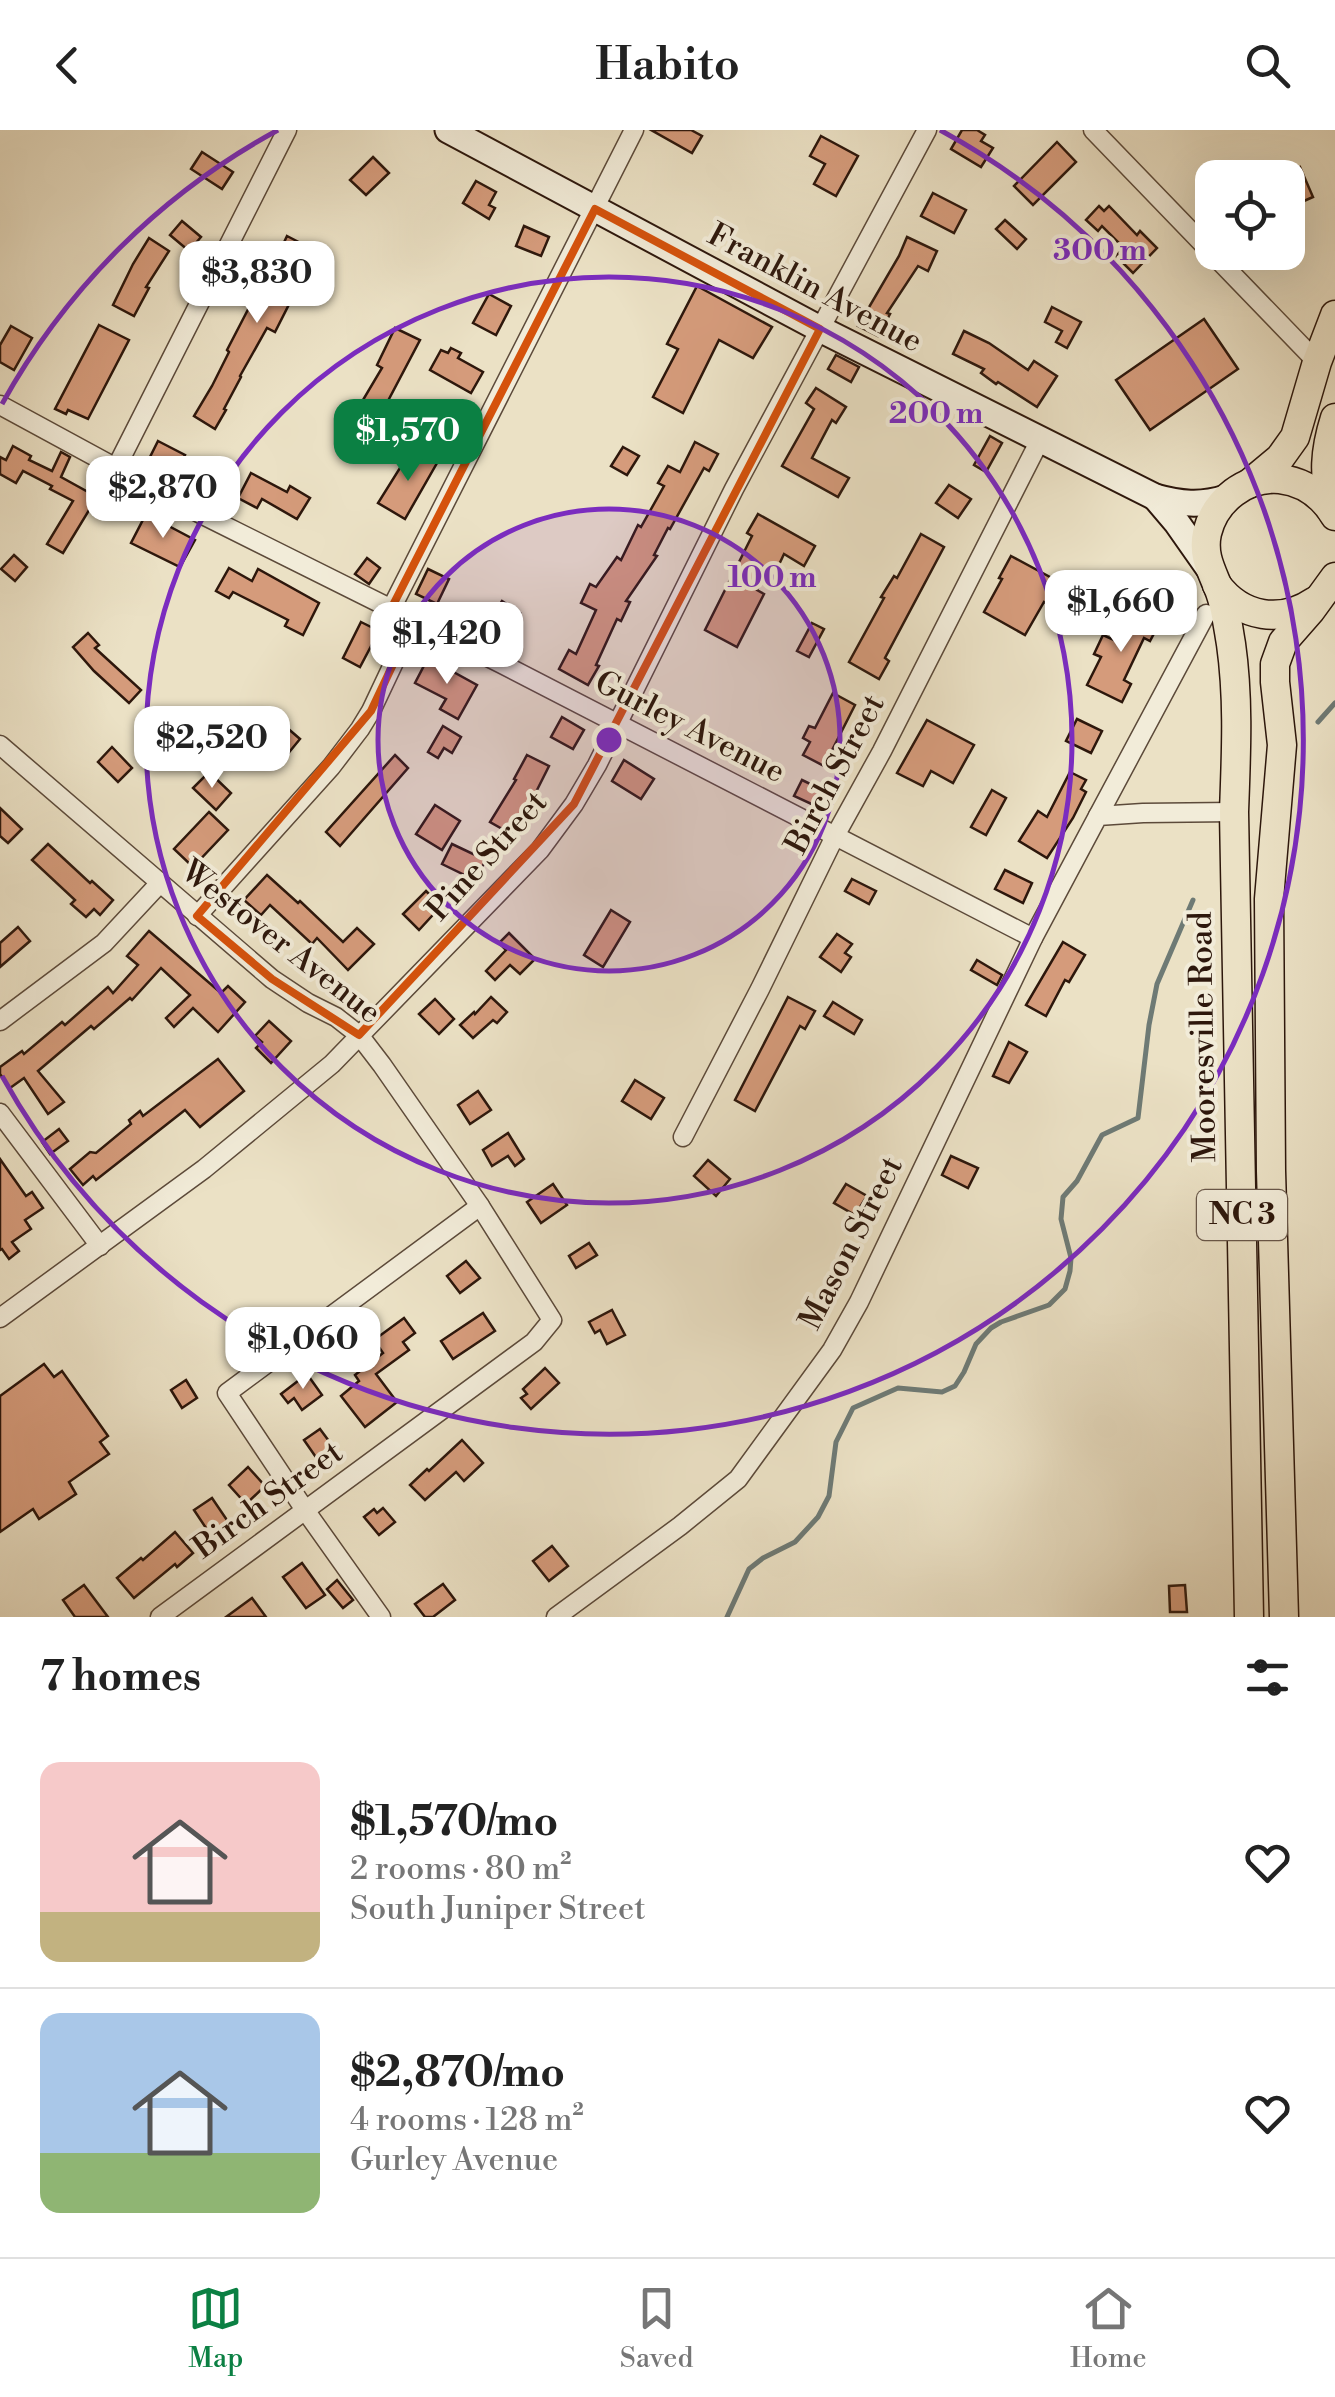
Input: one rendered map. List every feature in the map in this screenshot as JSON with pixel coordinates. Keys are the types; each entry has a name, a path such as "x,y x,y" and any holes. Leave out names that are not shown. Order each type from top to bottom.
{"main road":[{"path":"1226,498 1280,458 1295,437 1335,315"},
{"path":"1333,513 1325,467 1335,418"},
{"path":"1250,483 1290,481 1309,488 1333,513"},
{"name":"Mooresville Road","path":"1226,498 1208,532 1206,551 1224,608 1237,716 1234,812 1249,1617"},
{"name":"Mooresville Road","path":"1212,575 1234,603 1264,615 1296,612 1331,585"},
{"name":"Mooresville Road","path":"1284,1617 1271,1171 1269,900 1282,744 1275,664 1283,642 1331,585"}],"street":[{"path":"116,468 287,130"},
{"name":"Franklin Avenue","path":"448,130 820,329 1155,497 1184,504 1207,504 1226,498"},
{"path":"391,608 634,130"},
{"name":"Pine Street","path":"0,1318 204,1169 332,1064 540,850 574,804 618,724 734,488 927,130"},
{"path":"1093,130 1317,362"},
{"name":"Gurley Avenue","path":"0,405 198,512 1032,938"},
{"name":"Birch Street","path":"682,1137 1040,440"},
{"name":"Franklin Avenue","path":"1155,497 1212,575"},
{"name":"Mason Street","path":"556,1617 738,1478 832,1350 859,1302 1032,938 1206,614"},
{"path":"196,916 331,767 360,729 414,620"},
{"name":"Westover Avenue","path":"0,745 272,979 336,1017 358,1035 480,1206 552,1320"},
{"path":"1098,816 1234,812"},
{"path":"0,1021 104,943 159,884"},
{"path":"0,1112 100,1246"},
{"path":"381,1617 227,1393 480,1206"},
{"name":"Birch Street","path":"160,1617 534,1342 552,1320"}],"highlighted area":[{"path":"595,209 820,329 574,804 359,1035 272,979 197,916 371,711 414,620 391,609"}],"building":[{"path":"651,130 691,130 702,136 692,153"},
{"path":"962,130 977,130 985,135 981,141 993,148 981,167 951,149"},
{"path":"821,136 858,156 836,196 814,184 825,164 810,156"},
{"path":"1057,142 1076,162 1033,205 1014,186"},
{"path":"202,152 233,172 222,189 191,169"},
{"path":"373,157 389,173 366,195 350,180"},
{"path":"1305,179 1313,197 1305,201"},
{"path":"476,181 496,192 489,205 495,208 489,219 463,203"},
{"path":"933,193 966,210 954,233 921,216"},
{"path":"1099,206 1104,211 1109,206 1137,235 1140,231 1157,248 1133,273 1116,256 1124,248 1102,226 1098,231 1086,220"},
{"path":"1005,220 1026,239 1017,249 996,229"},
{"path":"182,221 201,237 189,251 170,235"},
{"path":"524,226 549,237 541,256 516,246"},
{"path":"287,236 316,251 275,332 267,328 215,429 194,416"},
{"path":"907,237 937,251 928,271 918,266 887,313 890,314 878,336 858,326"},
{"path":"149,238 169,251 146,287 149,288 134,316 113,305"},
{"path":"697,286 772,327 753,358 719,340 683,413 653,397 678,349 667,344"},
{"path":"489,294 511,306 496,335 473,323"},
{"path":"1052,307 1081,322 1067,348 1056,342 1062,331 1045,322"},
{"path":"1204,319 1238,369 1150,430 1116,380"},
{"path":"99,325 129,340 88,419 68,410 66,414 55,409"},
{"path":"11,326 32,338 14,370 0,362 0,345"},
{"path":"395,328 420,340 380,416 360,405 382,368 377,365"},
{"path":"964,331 1028,370 1034,361 1057,376 1037,407 996,384 981,373 984,369 953,354"},
{"path":"451,348 461,353 458,358 483,372 471,393 430,370 441,350 448,353"},
{"path":"836,355 859,367 851,382 828,369"},
{"path":"816,388 846,407 836,423 832,420 812,458 849,478 838,497 782,466 814,409 806,403"},
{"path":"432,405 455,417 446,435 423,423"},
{"path":"990,436 1002,443 986,472 974,465"},
{"path":"158,441 185,455 175,473 149,459"},
{"path":"695,442 718,454 709,471 704,468 668,528 654,555 657,556 626,601 630,602 621,621 617,619 588,685 559,669 569,650 576,654 596,610 581,603 590,584 596,587 617,557 621,560 664,486 658,483 668,466 680,472"},
{"path":"13,446 31,456 29,460 52,471 61,452 70,457 61,477 97,497 63,553 47,544 73,501 23,471 16,483 0,474 0,457 6,460"},
{"path":"623,447 639,456 627,475 611,466"},
{"path":"409,448 437,463 405,519 378,503"},
{"path":"251,473 287,492 290,486 310,498 297,519 262,499 257,508 238,498"},
{"path":"949,485 971,499 958,518 936,503"},
{"path":"146,514 195,540 180,567 131,543"},
{"path":"758,514 815,546 804,566 784,554 776,571 768,568 757,590 764,594 737,647 705,630 752,536 747,533"},
{"path":"921,534 944,547 885,658 889,661 879,679 849,662 884,598 881,597 894,576 897,578"},
{"path":"14,555 27,567 15,581 1,569"},
{"path":"1011,556 1061,583 1049,605 1044,602 1025,635 984,612"},
{"path":"367,558 380,568 369,584 355,574"},
{"path":"229,568 252,581 258,569 319,603 303,635 285,626 288,620 233,592 229,598 216,591"},
{"path":"428,569 449,579 437,604 416,594"},
{"path":"502,601 520,613 498,646 480,634"},
{"path":"1134,608 1160,622 1150,641 1144,638 1124,680 1131,684 1122,702 1087,685 1101,657 1094,654 1103,635 1116,641"},
{"path":"361,622 379,631 360,667 343,658"},
{"path":"812,623 824,629 809,657 797,651"},
{"path":"88,633 99,645 95,648 141,690 129,703 73,647"},
{"path":"428,658 477,685 458,719 440,709 446,699 415,683"},
{"path":"833,693 855,705 824,766 803,755 810,742 803,738 809,726 815,728"},
{"path":"562,717 584,730 573,749 551,737"},
{"path":"1077,719 1102,731 1091,753 1066,741"},
{"path":"278,720 300,739 286,756 264,737"},
{"path":"927,720 974,745 953,783 931,771 923,786 897,773"},
{"path":"443,726 461,737 452,753 444,748 438,758 428,752"},
{"path":"112,747 132,768 118,782 98,762"},
{"path":"395,755 408,768 340,846 326,832"},
{"path":"527,755 549,766 511,834 490,822"},
{"path":"624,760 654,779 641,799 612,781"},
{"path":"209,772 231,793 216,810 193,788"},
{"path":"1070,772 1086,780 1081,789 1086,792 1047,858 1019,841 1038,811 1047,817"},
{"path":"802,780 825,791 818,807 794,796"},
{"path":"992,790 1006,798 986,835 971,827"},
{"path":"435,805 460,821 442,850 416,834"},
{"path":"0,808 22,829 8,843 0,836"},
{"path":"209,812 228,830 193,867 174,849"},
{"path":"48,844 113,900 100,915 94,909 86,917 71,904 75,900 32,860"},
{"path":"452,844 488,856 475,880 442,864"},
{"path":"1005,870 1032,883 1023,903 995,889"},
{"path":"267,875 343,942 357,928 374,944 348,970 317,938 312,944 270,905 261,915 244,900"},
{"path":"852,879 876,891 869,904 845,891"},
{"path":"426,891 441,906 419,930 403,914"},
{"path":"611,910 630,922 603,967 584,955"},
{"path":"18,927 30,941 0,967 0,943"},
{"path":"149,931 221,993 228,986 245,1002 218,1032 193,1008 174,1027 166,1018 190,995 161,968 132,1000 94,1029 91,1026 38,1071 64,1102 48,1114 24,1078 10,1088 0,1074 0,1067 22,1051 24,1054 62,1022 65,1025 108,987 113,993 138,965 127,956"},
{"path":"509,933 535,959 520,974 510,965 495,980 486,971 506,950 499,943"},
{"path":"837,934 852,944 845,953 851,957 841,972 820,957"},
{"path":"1063,942 1085,955 1069,982 1065,980 1046,1016 1026,1005"},
{"path":"977,960 1002,975 997,985 971,970"},
{"path":"491,997 507,1012 473,1038 460,1025"},
{"path":"788,997 815,1011 805,1029 800,1026 755,1111 735,1100"},
{"path":"435,999 454,1019 439,1034 419,1014"},
{"path":"833,1002 862,1020 854,1034 824,1016"},
{"path":"269,1021 291,1041 271,1063 256,1048 262,1042 255,1036"},
{"path":"1009,1042 1027,1052 1009,1083 993,1076"},
{"path":"218,1059 244,1091 200,1127 185,1110 96,1180 93,1176 83,1185 70,1169 131,1124 129,1120 140,1111 143,1116"},
{"path":"635,1080 664,1098 651,1119 622,1101"},
{"path":"478,1091 491,1110 470,1124 458,1105"},
{"path":"59,1129 68,1141 50,1154 42,1142"},
{"path":"508,1133 524,1159 515,1166 508,1156 492,1166 483,1150"},
{"path":"951,1156 978,1168 968,1188 942,1175"},
{"path":"0,1159 26,1196 32,1192 43,1208 25,1220 31,1229 12,1242 19,1251 9,1259 0,1250"},
{"path":"708,1160 730,1179 716,1196 694,1176"},
{"path":"553,1184 567,1205 541,1223 527,1202"},
{"path":"846,1184 867,1196 855,1215 834,1203"},
{"path":"589,1243 597,1255 576,1268 569,1256"},
{"path":"466,1261 480,1278 460,1293 447,1276"},
{"path":"612,1310 625,1335 607,1344 600,1330 595,1333 589,1322"},
{"path":"483,1313 495,1331 453,1359 441,1341"},
{"path":"404,1318 415,1333 403,1342 409,1350 376,1374 397,1402 365,1427 341,1396 359,1381 355,1375 383,1353 374,1340"},
{"path":"44,1364 54,1377 62,1371 108,1436 100,1442 109,1454 69,1482 76,1494 39,1519 33,1509 0,1532 0,1396"},
{"path":"545,1368 559,1383 531,1409 521,1398 527,1394 523,1389"},
{"path":"307,1374 322,1395 302,1410 294,1398 288,1403 281,1394"},
{"path":"186,1380 197,1398 182,1408 171,1390"},
{"path":"320,1429 337,1452 320,1463 304,1440"},
{"path":"462,1440 483,1463 464,1481 456,1472 425,1500 410,1485"},
{"path":"248,1467 265,1486 246,1504 229,1485"},
{"path":"212,1498 231,1526 210,1534 194,1510"},
{"path":"383,1508 395,1522 379,1535 364,1517"},
{"path":"175,1532 193,1553 134,1598 117,1578"},
{"path":"552,1546 568,1566 549,1581 533,1561"},
{"path":"302,1563 325,1595 306,1608 283,1577"},
{"path":"337,1580 353,1600 343,1608 327,1589"},
{"path":"443,1584 455,1600 433,1617 425,1617 415,1604"},
{"path":"84,1585 108,1617 75,1617 63,1600"},
{"path":"1185,1585 1187,1612 1170,1612 1169,1586"},
{"path":"252,1598 266,1617 226,1617"}],"waterway":[{"path":"1318,722 1335,703"},
{"path":"727,1617 749,1569 795,1542 818,1517 829,1496 836,1442 853,1408 898,1388 942,1392 955,1386 976,1344 991,1328 1049,1305 1065,1289 1071,1258 1061,1219 1063,1197 1077,1181 1102,1135 1138,1118 1157,984 1193,900"}]}
